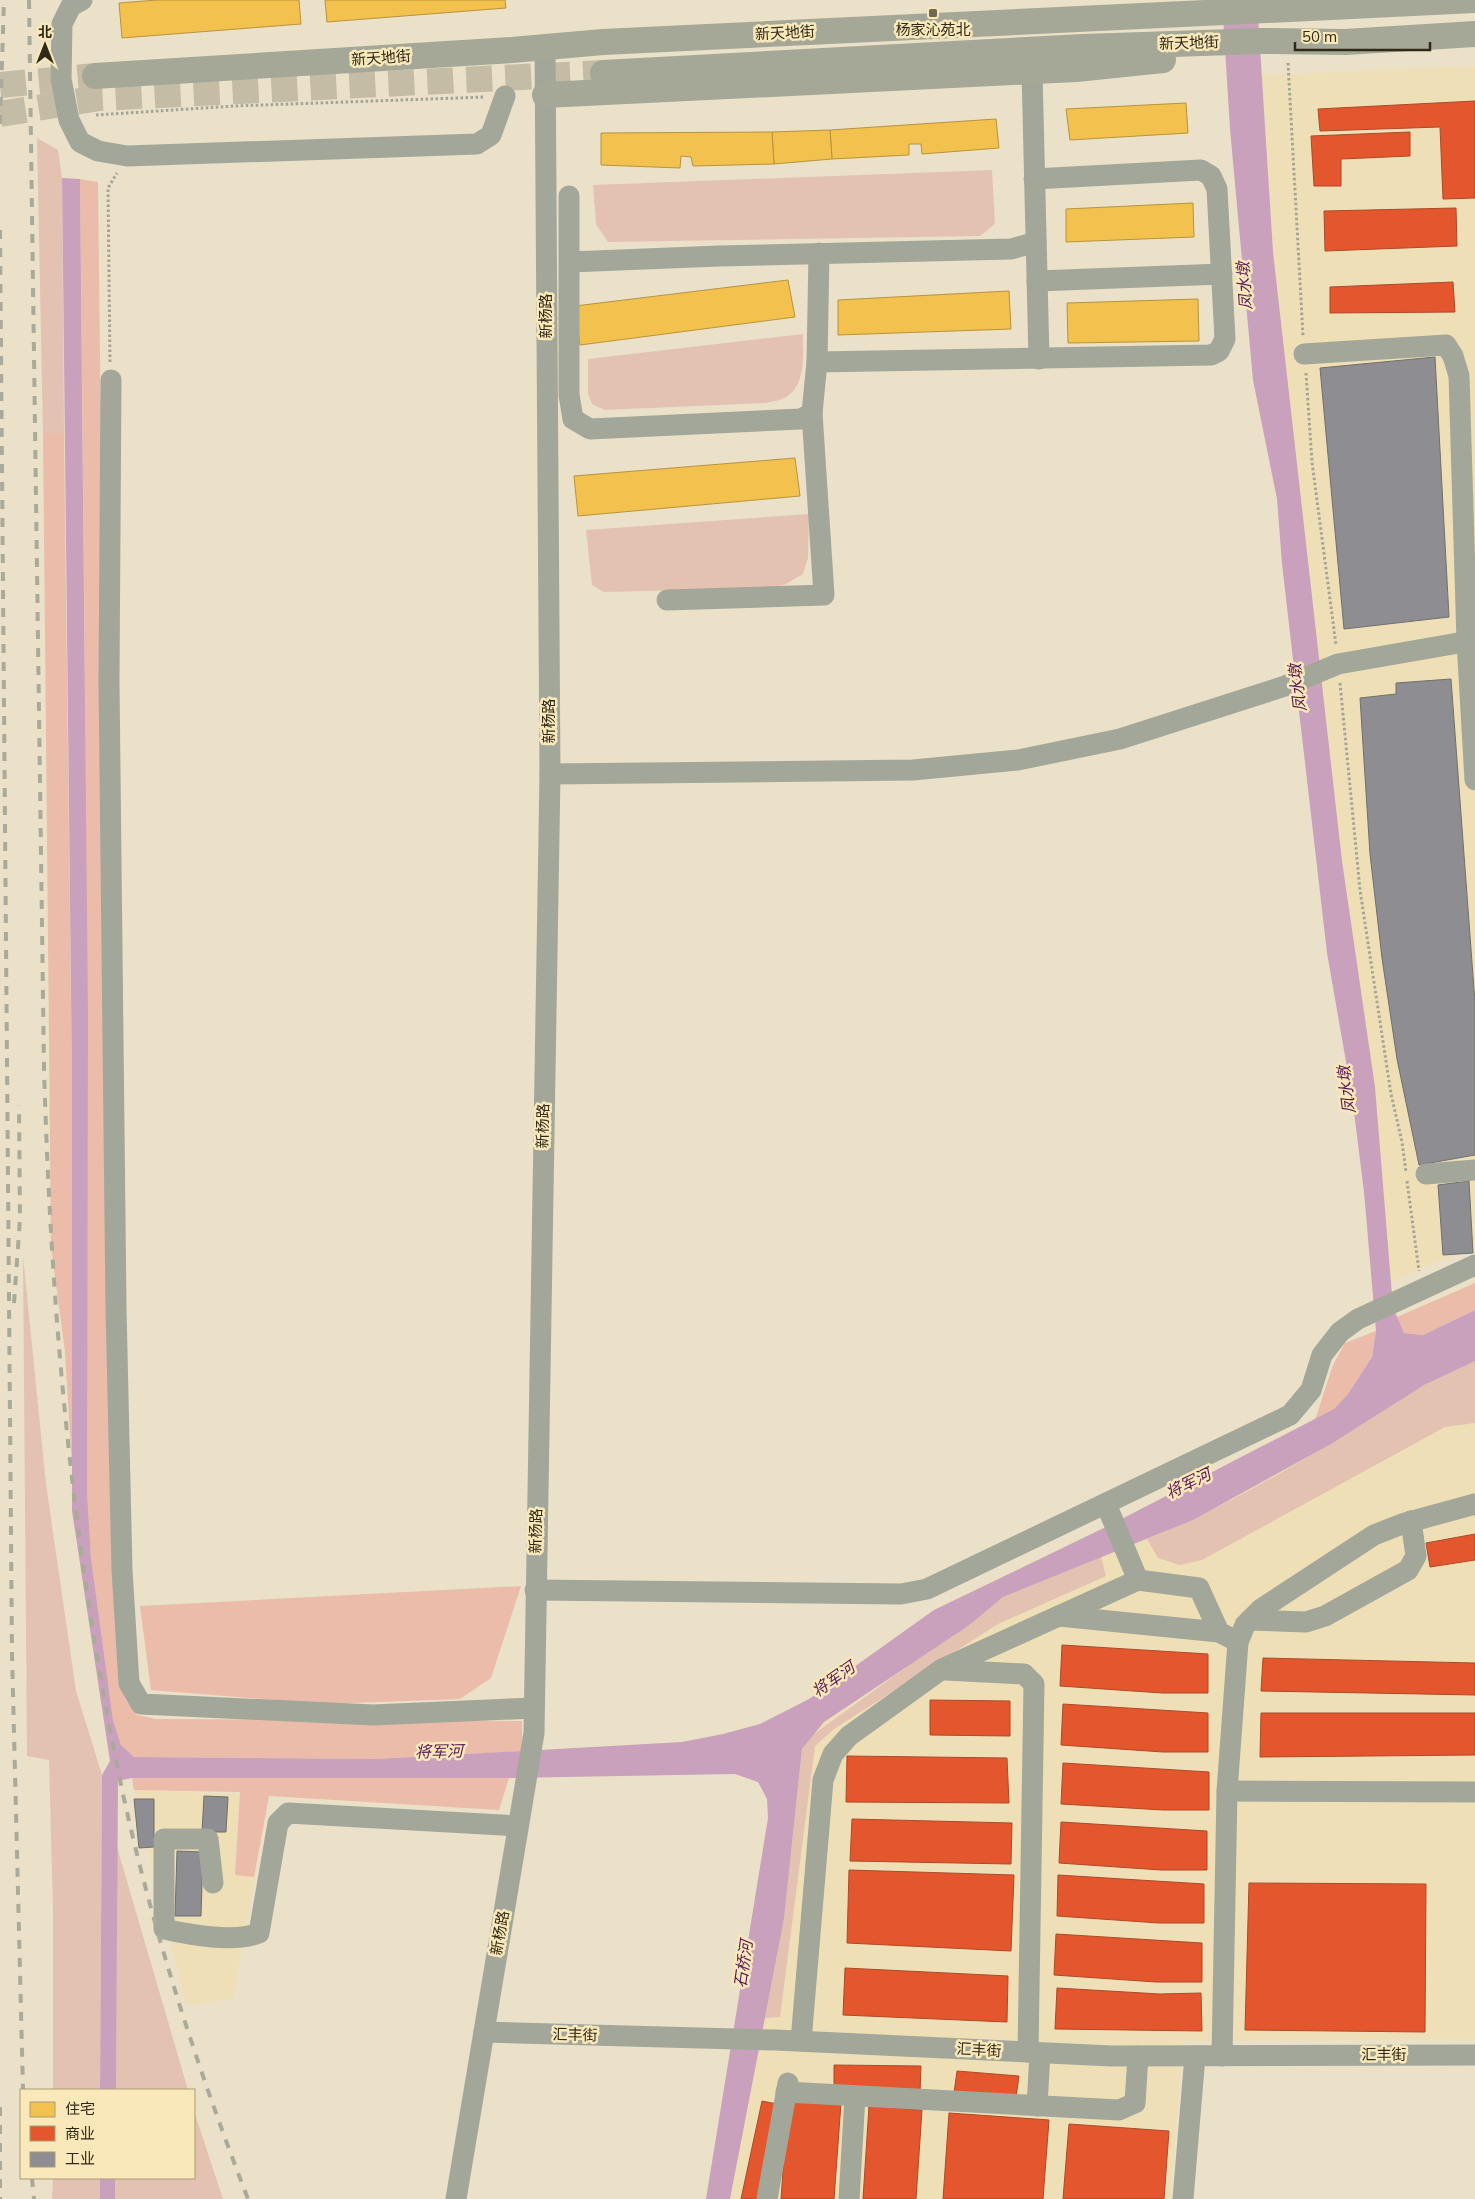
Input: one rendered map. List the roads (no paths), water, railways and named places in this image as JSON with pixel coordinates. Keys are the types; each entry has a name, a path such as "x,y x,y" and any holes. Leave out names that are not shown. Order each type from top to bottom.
{"main road":[{"name":"新天地街","path":"95,76 545,46 1203,9 1475,0"},
{"name":"新天地街","path":"603,73 888,56 922,66 1475,34"},
{"path":"545,95 877,80 922,66 1032,71 1076,69 1221,48"}],"street":[{"path":"82,0 71,6 62,24 61,79 69,120 80,142 98,151 127,156 477,144 491,135 505,96"},
{"name":"新杨路","path":"456,2199 532,1746 534,1708 550,774 545,46"},
{"path":"1032,71 1039,359"},
{"path":"817,362 1211,355 1219,351 1225,339 1217,190 1211,176 1200,170 1034,179"},
{"path":"569,196 569,395 573,420 590,429 801,419 812,413"},
{"path":"570,262 818,253 1011,249 1036,242"},
{"path":"666,600 824,595 812,413 817,362 818,253"},
{"path":"1037,281 1222,274"},
{"path":"1304,354 1446,345 1453,356 1458,376 1471,640 1475,780"},
{"path":"111,380 109,681 116,1308 122,1570 129,1683 141,1704 373,1715 534,1708"},
{"path":"550,774 913,770 1018,760 1120,739 1298,681 1338,664 1471,640"},
{"path":"1426,1174 1475,1170"},
{"path":"535,1590 901,1594 927,1589 950,1580 1290,1415 1311,1390 1322,1355 1340,1332 1358,1319 1475,1265"},
{"path":"1106,1504 1138,1580"},
{"path":"1222,2056 1227,1791 1238,1642 1245,1625 1261,1609 1374,1535 1411,1521 1475,1504"},
{"path":"1250,1620 1306,1622 1325,1616 1408,1570 1416,1556 1411,1521"},
{"path":"801,2041 824,1780 833,1754 849,1736 942,1669 1138,1580 1199,1588 1220,1632"},
{"path":"1059,1616 1220,1632 1238,1642"},
{"path":"942,1669 1024,1674 1034,1684 1034,2052 1037,2106"},
{"path":"1227,1791 1475,1792"},
{"path":"213,1883 208,1839 164,1839 164,1929 184,1934 245,1938 259,1933 278,1823 288,1813 518,1826"},
{"name":"汇丰街","path":"484,2032 730,2038 1138,2056 1475,2055"},
{"path":"767,2199 787,2088 855,2096 1119,2110 1134,2103 1138,2056"},
{"path":"1183,2199 1194,2056"},
{"path":"849,2199 855,2096"}],"water":[{"name":"凤水墩","path":"1222,0 1257,0 1273,252 1342,861 1375,1087 1393,1307 1404,1333 1423,1335 1475,1310 1475,1361 1424,1385 1331,1444 1193,1520 1003,1597 968,1626 824,1722 802,1749 784,1919 730,2199 706,2199 768,1818 767,1799 758,1782 735,1774 509,1778 132,1778 118,1781 116,2089 100,2089 102,1775 110,1761 72,1511 72,1080 62,178 80,179 88,1016 87,1491 91,1558 113,1720 121,1745 134,1757 377,1759 682,1742 760,1724 809,1699 934,1610 1112,1524 1334,1409 1348,1394 1372,1357 1376,1331 1364,1192 1352,1096 1327,953 1282,564 1277,499 1253,380 1230,129"},
{"path":"100,2179 115,2179 115,2199 100,2199"}],"tunnel":[{"path":"0,114 99,98 603,73"},
{"path":"0,85 95,76"}],"railway":[{"path":"0,124 4,0"},
{"path":"29,0 44,1068 52,1251 67,1433 90,1613 105,1704 135,1846 162,1948 194,2049 248,2199"},
{"path":"0,230 12,1654 23,2089"},
{"path":"14,1303 20,1219 19,1105"},
{"path":"0,2107 0,2199"},
{"path":"32,2179 34,2199"}],"place":[{"name":"杨家沁苑北","path":"933,13"}],"water label":[{"name":"将军河","path":"1188,1483"},
{"name":"将军河","path":"833,1679"},
{"name":"将军河","path":"439,1751"},
{"name":"石桥河","path":"743,1964"}]}
